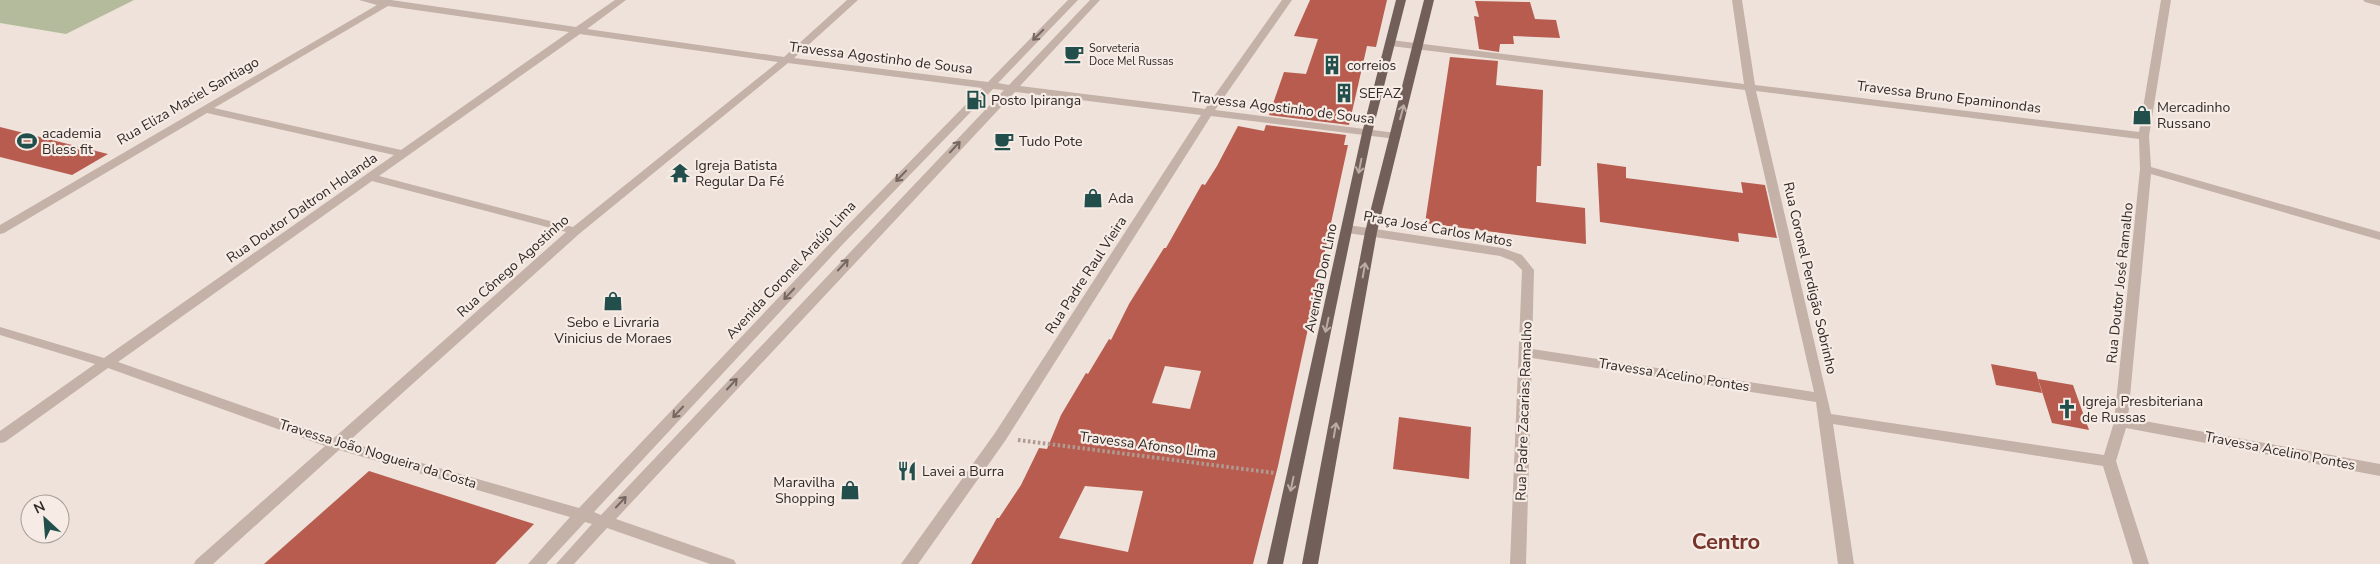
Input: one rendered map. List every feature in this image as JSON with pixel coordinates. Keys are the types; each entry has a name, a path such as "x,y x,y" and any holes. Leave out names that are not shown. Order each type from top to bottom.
{"main road":[{"name":"Avenida Don Lino","path":"1275,564 1348,229 1367,132 1401,0"},
{"path":"1310,564 1371,232 1430,0"}],"street":[{"name":"Travessa Agostinho de Sousa","path":"364,0 389,2 786,60 1396,136"},
{"name":"Rua Doutor Daltron Holanda","path":"0,438 372,178 621,0"},
{"name":"Rua Cônego Agostinho","path":"202,564 575,231 786,60 853,0"},
{"name":"Avenida Coronel Araújo Lima","path":"536,564 580,515 988,85 1073,0"},
{"path":"564,564 936,166 1095,0"},
{"name":"Rua Padre Raul Vieira","path":"909,564 1000,437 1208,114 1286,0"},
{"name":"Rua Coronel Perdigão Sobrinho","path":"1737,0 1750,88 1822,398 1846,564"},
{"name":"Rua Doutor José Ramalho","path":"2109,461 2121,422 2146,169 2144,136 2166,0"},
{"path":"2368,0 2380,3"},
{"name":"Rua Eliza Maciel Santiago","path":"0,230 203,109 389,2"},
{"name":"Travessa Bruno Epaminondas","path":"1391,43 2144,136"},
{"path":"203,109 404,154"},
{"path":"915,162 936,166"},
{"path":"2146,169 2380,236"},
{"path":"372,178 575,231"},
{"name":"Praça José Carlos Matos","path":"1348,229 1502,252 1522,260"},
{"path":"840,241 862,245"},
{"name":"Rua Padre Zacarias Ramalho","path":"1518,564 1528,270 1522,260"},
{"name":"Travessa João Nogueira da Costa","path":"0,331 107,362 335,444 603,521 728,564"},
{"name":"Travessa Acelino Pontes","path":"1526,353 1822,398"},
{"path":"725,362 747,368"},
{"path":"1824,418 2109,461 2141,564"},
{"name":"Travessa Acelino Pontes","path":"2121,422 2380,470"}],"path":[{"name":"Travessa Afonso Lima","path":"1000,437 1294,474"}],"green space":[{"path":"0,0 134,0 66,34 0,23"}],"building":[{"path":"1310,0 1387,0 1376,47 1367,46 1349,125 1269,115 1284,72 1306,74 1318,39 1294,36"},
{"path":"1475,1 1530,2 1535,19 1556,20 1560,38 1513,36 1514,44 1500,44 1499,52 1479,49 1474,16 1479,17"},
{"path":"1450,57 1498,61 1496,85 1543,90 1541,166 1537,166 1536,202 1585,208 1586,244 1425,223"},
{"path":"1266,125 1346,135 1344,145 1348,145 1278,466 1253,564 971,564 997,518 999,518 1021,485 1039,448 1047,449 1061,415 1086,373 1088,374 1109,339 1111,340 1129,304 1164,248 1166,248 1202,184 1205,185 1217,166 1238,126 1264,131","holes":["1165,366 1201,371 1190,409 1152,403","1085,486 1143,491 1128,552 1059,538"]},
{"name":"academia Bless fit","path":"0,127 108,154 72,175 0,157"},
{"path":"1597,163 1626,167 1626,178 1743,193 1741,182 1765,185 1777,238 1738,233 1739,242 1600,222"},
{"path":"1991,364 2036,372 2042,393 1996,385"},
{"path":"2038,379 2073,385 2089,430 2052,423"},
{"path":"1399,417 1471,427 1469,479 1393,469"},
{"path":"369,471 534,524 495,564 264,564"}],"place":[{"name":"Sorveteria Doce Mel Russas","path":"1074,54"},
{"name":"correios","path":"1332,65"},
{"name":"SEFAZ","path":"1344,93"},
{"name":"Posto Ipiranga","path":"976,100"},
{"name":"Mercadinho Russano","path":"2142,115"},
{"name":"academia Bless fit","path":"27,141"},
{"name":"Tudo Pote","path":"1004,141"},
{"name":"Igreja Batista Regular Da Fé","path":"680,173"},
{"name":"Ada","path":"1093,198"},
{"name":"Sebo e Livraria Vinicius de Moraes","path":"613,301"},
{"name":"Igreja Presbiteriana de Russas","path":"2067,409"},
{"name":"Lavei a Burra","path":"907,471"},
{"name":"Maravilha Shopping","path":"850,490"}],"district":[{"name":"Centro","path":"1726,542"}]}
